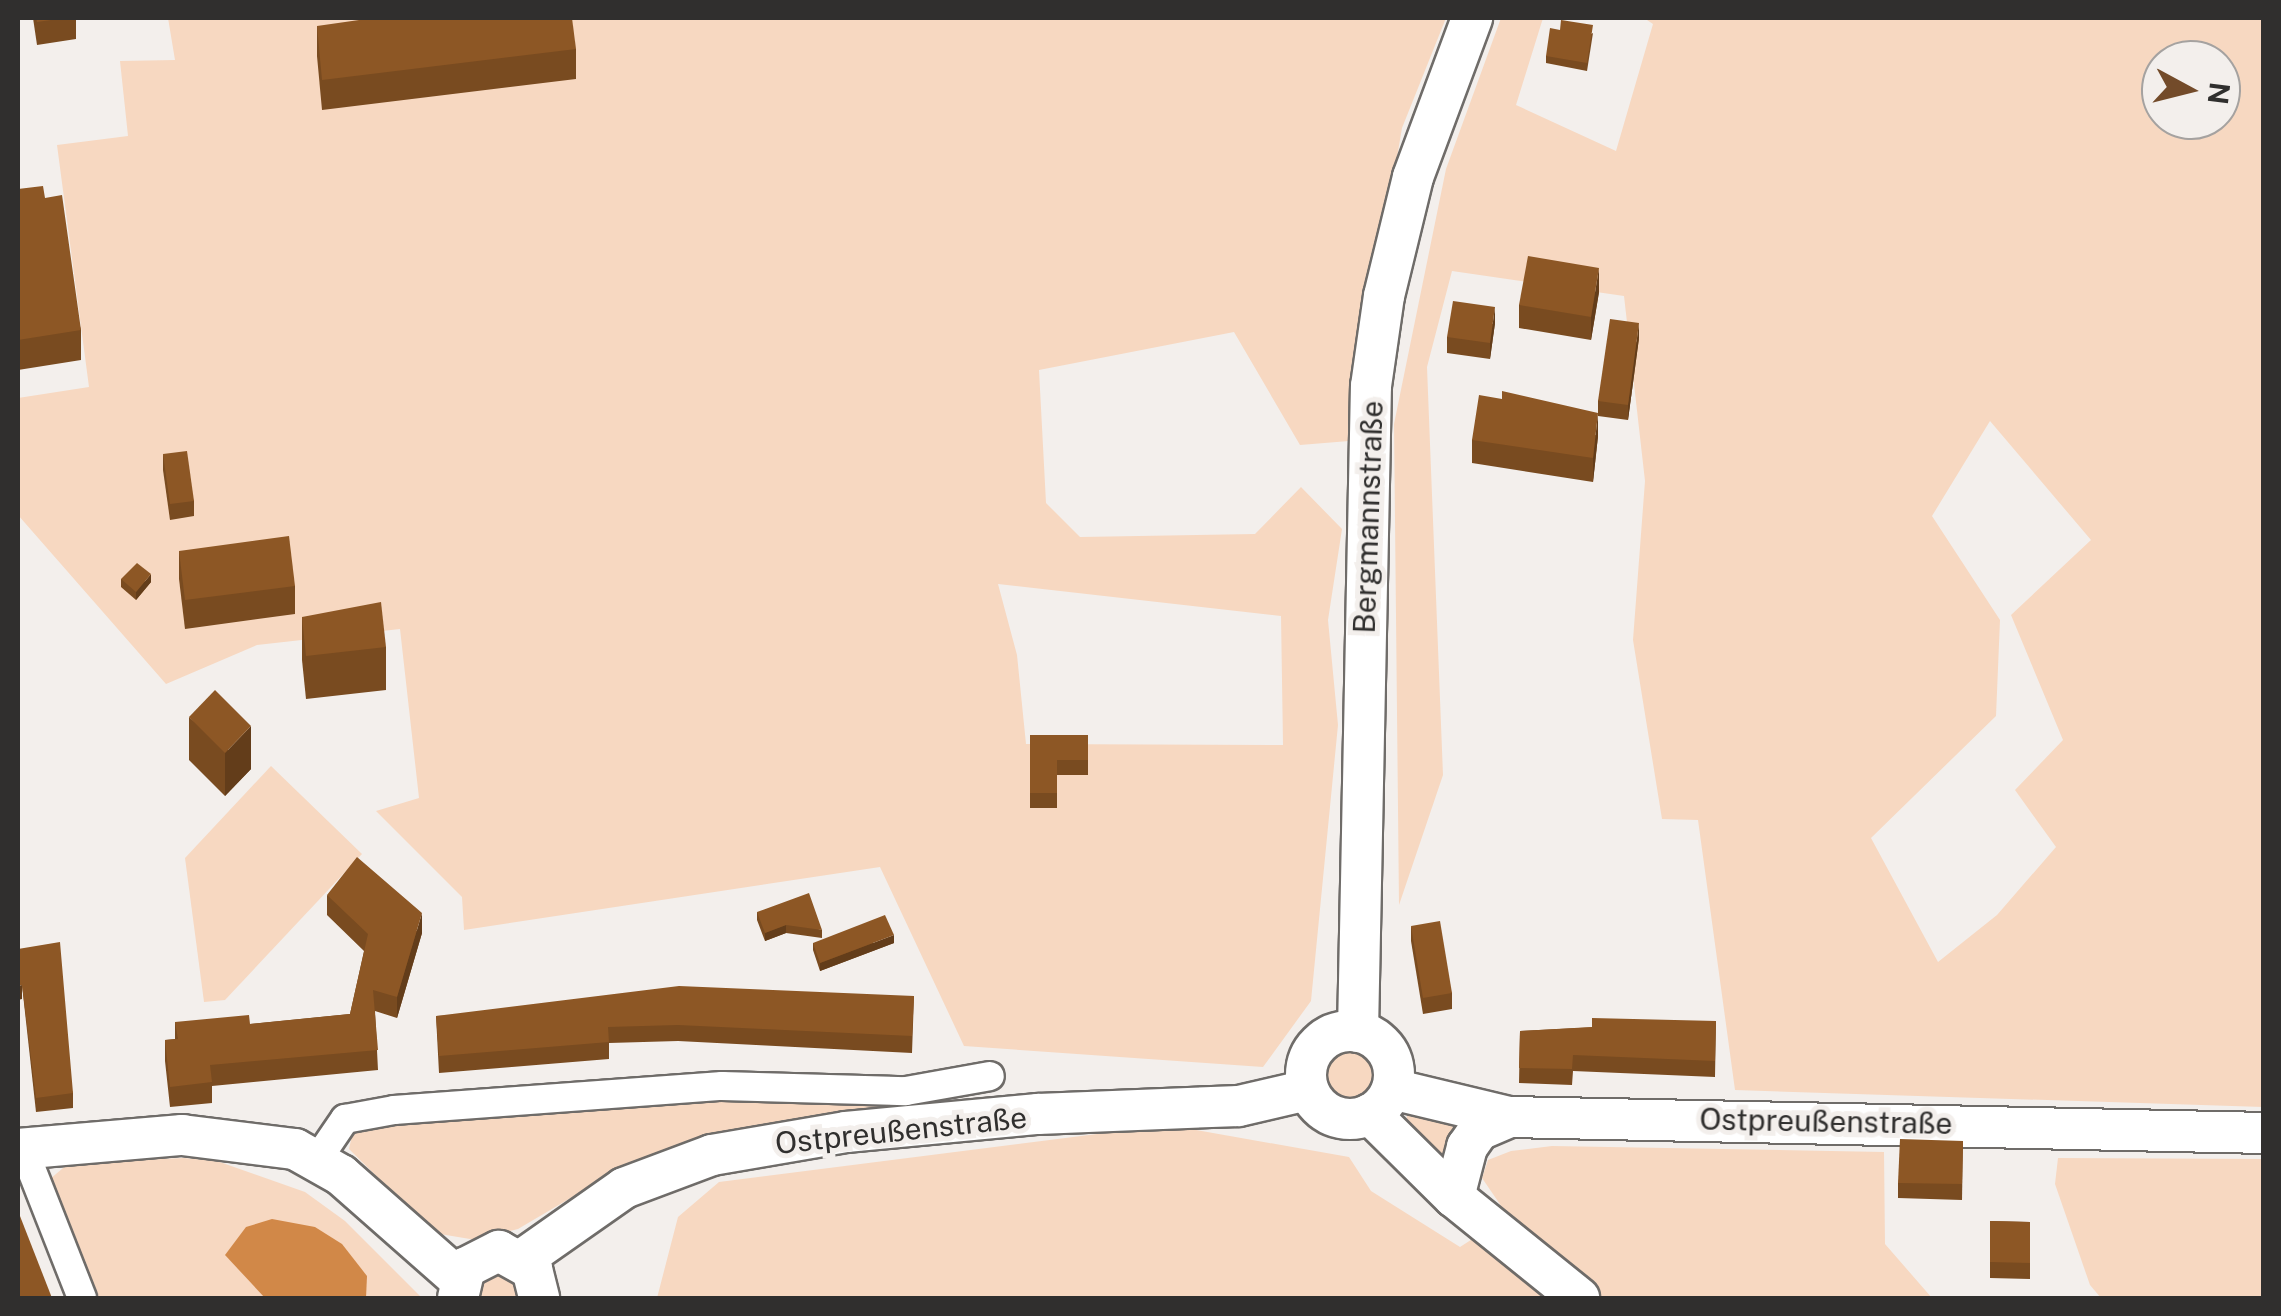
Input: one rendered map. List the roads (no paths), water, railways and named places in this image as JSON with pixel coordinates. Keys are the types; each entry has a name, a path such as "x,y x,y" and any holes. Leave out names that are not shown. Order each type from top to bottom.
{"street":[{"name":"Bergmannstraße","path":"1358,1032 1372,386 1384,296 1413,177 1472,18"},
{"path":"1381,1102 1327,1113 1308,1090 1307,1064 1321,1042 1358,1032 1384,1046 1381,1102 1454,1197 1579,1298"},
{"name":"Ostpreußenstraße","path":"317,1160 345,1119 394,1110 706,1086 906,1091 990,1076"},
{"name":"Ostpreußenstraße","path":"523,1259 624,1188 712,1155 846,1132 1038,1114 1239,1106 1308,1090"},
{"name":"Ostpreußenstraße","path":"1381,1102 1509,1117 2264,1133"},
{"path":"1454,1197 1467,1147 1479,1130 1509,1117"},
{"path":"82,1298 20,1149 182,1134 270,1142 317,1160 459,1289 486,1253 523,1259 538,1280 539,1298"}]}
